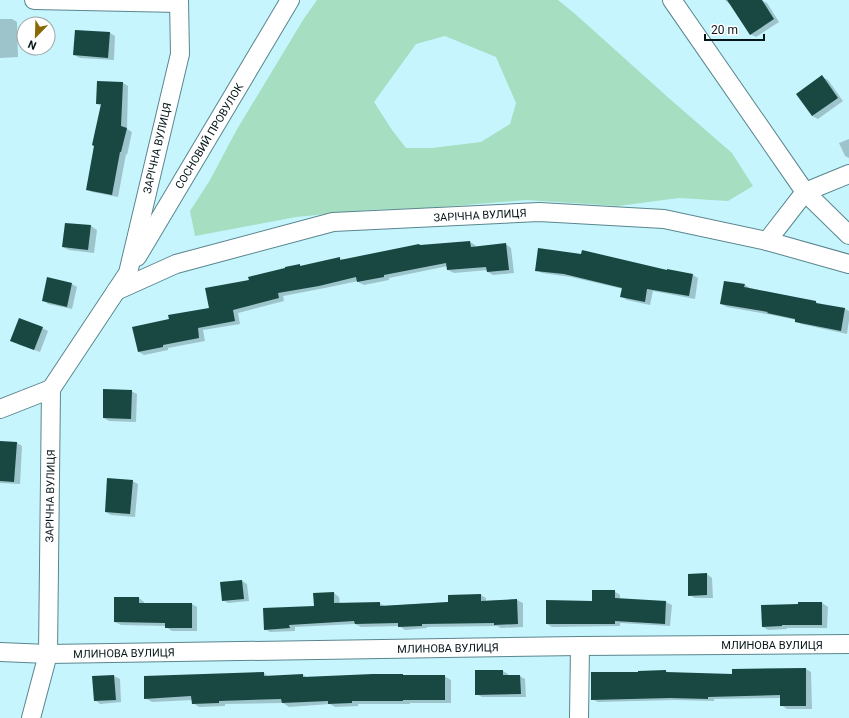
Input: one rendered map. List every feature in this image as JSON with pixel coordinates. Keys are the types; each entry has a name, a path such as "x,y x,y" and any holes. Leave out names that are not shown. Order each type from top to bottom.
{"street":[{"path":"34,0 179,1"},
{"name":"СОСНОВИЙ ПРОВУЛОК","path":"128,273 290,0"},
{"path":"672,0 805,192 849,235"},
{"name":"ЗАРІЧНА ВУЛИЦЯ","path":"31,718 48,654 51,389 128,273 180,54 179,1"},
{"path":"767,241 805,192 849,174"},
{"name":"ЗАРІЧНА ВУЛИЦЯ","path":"116,291 176,264 333,222 539,212 664,219 767,241 849,264"},
{"path":"0,409 51,389"},
{"name":"МЛИНОВА ВУЛИЦЯ","path":"0,652 48,654 580,646 849,644"},
{"path":"579,718 580,646"}],"green space":[{"path":"317,0 558,0 732,153 753,186 728,201 679,198 618,206 526,200 429,208 369,210 296,217 195,236 190,211 210,180 236,131 303,20","holes":["445,36 496,57 516,103 510,124 481,142 432,148 406,148 392,130 374,102 416,44"]}],"building":[{"path":"727,0 762,0 774,19 750,35"},
{"path":"75,30 110,32 108,58 73,55"},
{"path":"822,75 838,98 812,116 796,94"},
{"path":"97,81 123,82 121,126 127,128 120,152 112,195 86,190 94,146 92,145 101,104 96,104"},
{"path":"65,223 91,225 88,250 62,247"},
{"path":"470,241 471,247 506,243 509,270 487,272 486,267 447,270 446,263 384,275 384,277 357,282 356,277 319,286 278,293 279,298 233,310 235,321 198,328 199,338 163,345 163,347 138,352 132,327 169,319 168,315 209,308 205,288 249,280 248,277 300,264 300,266 340,257 340,260 419,244"},
{"path":"538,248 581,254 582,250 667,270 693,274 689,296 647,289 645,302 620,297 622,288 564,274 535,271"},
{"path":"47,277 72,283 67,307 42,301"},
{"path":"724,281 745,284 744,287 845,308 841,331 795,322 795,319 767,313 768,312 720,304"},
{"path":"19,318 43,327 34,350 10,341"},
{"path":"103,389 132,390 131,419 103,418"},
{"path":"0,441 17,442 14,482 0,481"},
{"path":"107,478 133,480 130,514 105,512"},
{"path":"707,573 707,595 688,596 688,574"},
{"path":"242,580 244,599 222,601 220,582"},
{"path":"592,590 615,590 615,598 666,601 665,624 615,621 615,624 546,624 546,600 592,601"},
{"path":"334,592 334,603 380,602 380,606 448,602 448,595 481,594 481,601 517,599 518,624 422,624 422,626 398,627 398,623 355,624 354,621 289,625 290,628 264,630 263,608 314,606 313,593"},
{"path":"114,597 139,597 139,603 192,603 192,628 165,628 165,623 114,622"},
{"path":"798,602 822,602 822,625 782,625 762,627 761,605 798,604"},
{"path":"806,668 806,706 780,706 780,695 708,697 708,699 670,698 591,700 591,672 638,672 666,670 666,672 732,674 732,669"},
{"path":"475,670 503,670 503,675 520,675 521,694 475,695"},
{"path":"264,672 264,676 303,674 303,677 373,674 445,675 445,700 352,701 352,703 328,704 328,701 282,703 281,699 219,701 219,703 192,704 191,696 144,699 144,676"},
{"path":"114,675 116,700 94,701 92,676"}]}
